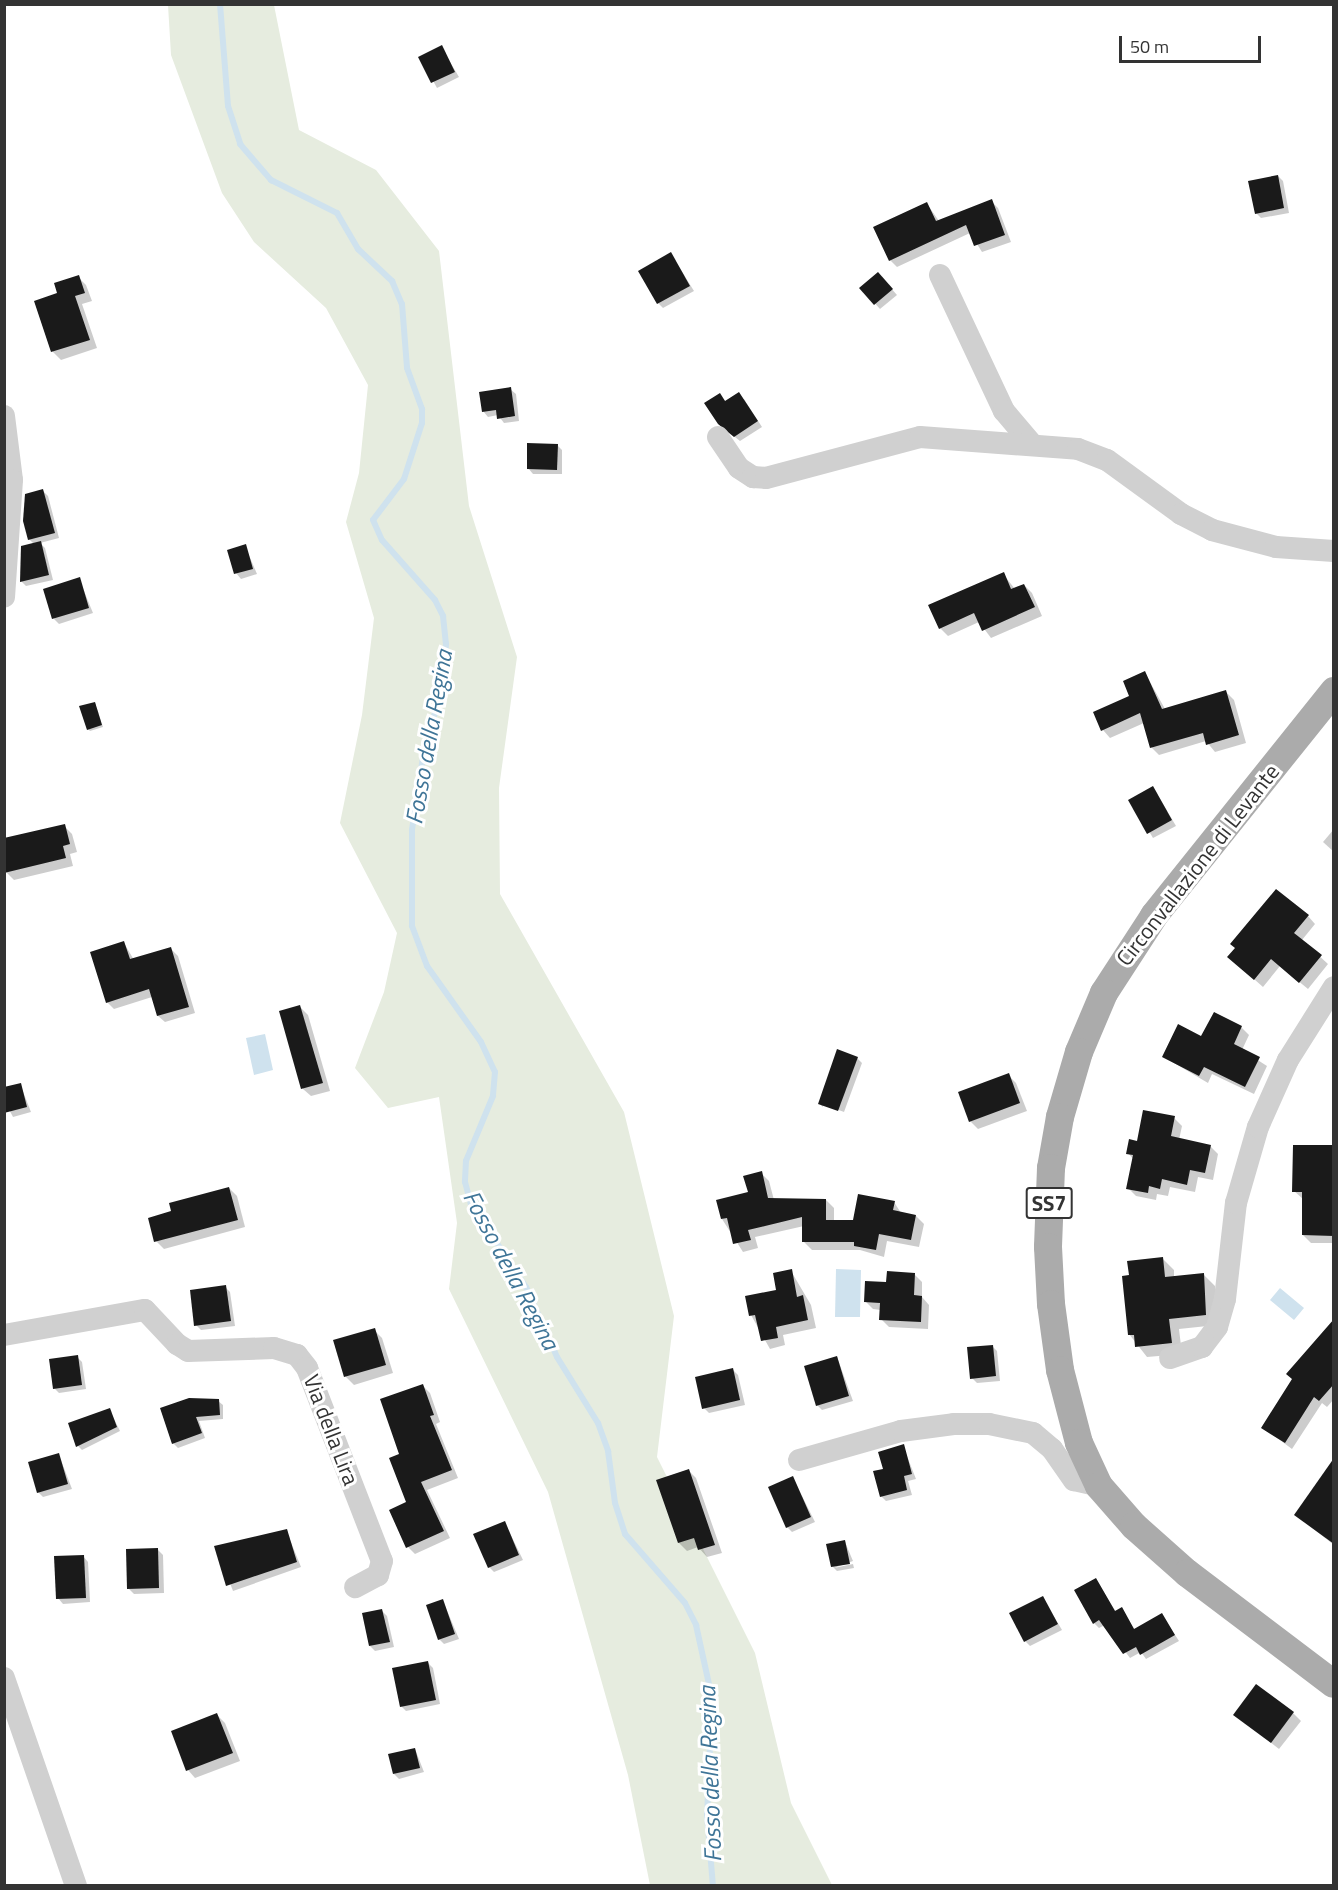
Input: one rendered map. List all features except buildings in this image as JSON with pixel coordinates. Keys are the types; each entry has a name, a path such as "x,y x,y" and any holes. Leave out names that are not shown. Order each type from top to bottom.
{"main road":[{"name":"Circonvallazione di Levante","path":"1334,691 1129,950 1093,1016 1066,1090 1050,1180 1051,1304 1067,1400 1083,1454 1099,1486 1134,1526 1195,1580 1334,1684"}],"street":[{"path":"940,275 1004,411 1032,444"},
{"path":"4,416 12,480 4,597"},
{"path":"718,437 743,471 766,478 920,437 1078,449 1102,458 1181,514 1212,530 1276,547 1334,551"},
{"path":"1170,1358 1202,1347 1217,1327 1225,1299 1233,1214 1258,1126 1288,1060 1334,987"},
{"name":"Via della Lira","path":"4,1335 145,1310 177,1344 188,1351 266,1347 297,1355 307,1368 382,1562 378,1575 355,1587"},
{"path":"799,1460 901,1431 989,1424 1033,1433 1052,1449 1074,1480 1099,1486"},
{"path":"4,1678 76,1886"}],"shaded area":[{"path":"168,5 274,5 299,130 376,170 439,251 469,506 517,657 499,788 500,894 624,1112 674,1316 657,1457 755,1653 791,1803 832,1885 650,1885 628,1775 548,1492 449,1289 457,1223 439,1097 388,1108 355,1068 384,992 397,933 340,823 362,715 374,618 346,522 359,473 368,385 326,308 254,242 222,193 171,55"}],"water":[{"path":"265,1034 273,1070 254,1075 246,1038"},
{"path":"836,1269 861,1270 860,1317 835,1317"},
{"path":"1280,1288 1304,1308 1294,1320 1270,1300"}],"waterway":[{"name":"Fosso della Regina","path":"220,4 228,106 240,144 271,180 337,213 358,249 392,281 402,304 407,368 422,409 422,423 404,479 373,520 382,540 435,600 443,616 446,644 444,679 423,757 412,830 412,926 427,966 481,1042 495,1072 493,1096 466,1161 465,1182 471,1204 526,1287 557,1357 598,1423 608,1451 615,1503 625,1534 685,1603 696,1625 712,1698 707,1815 713,1886"}]}
